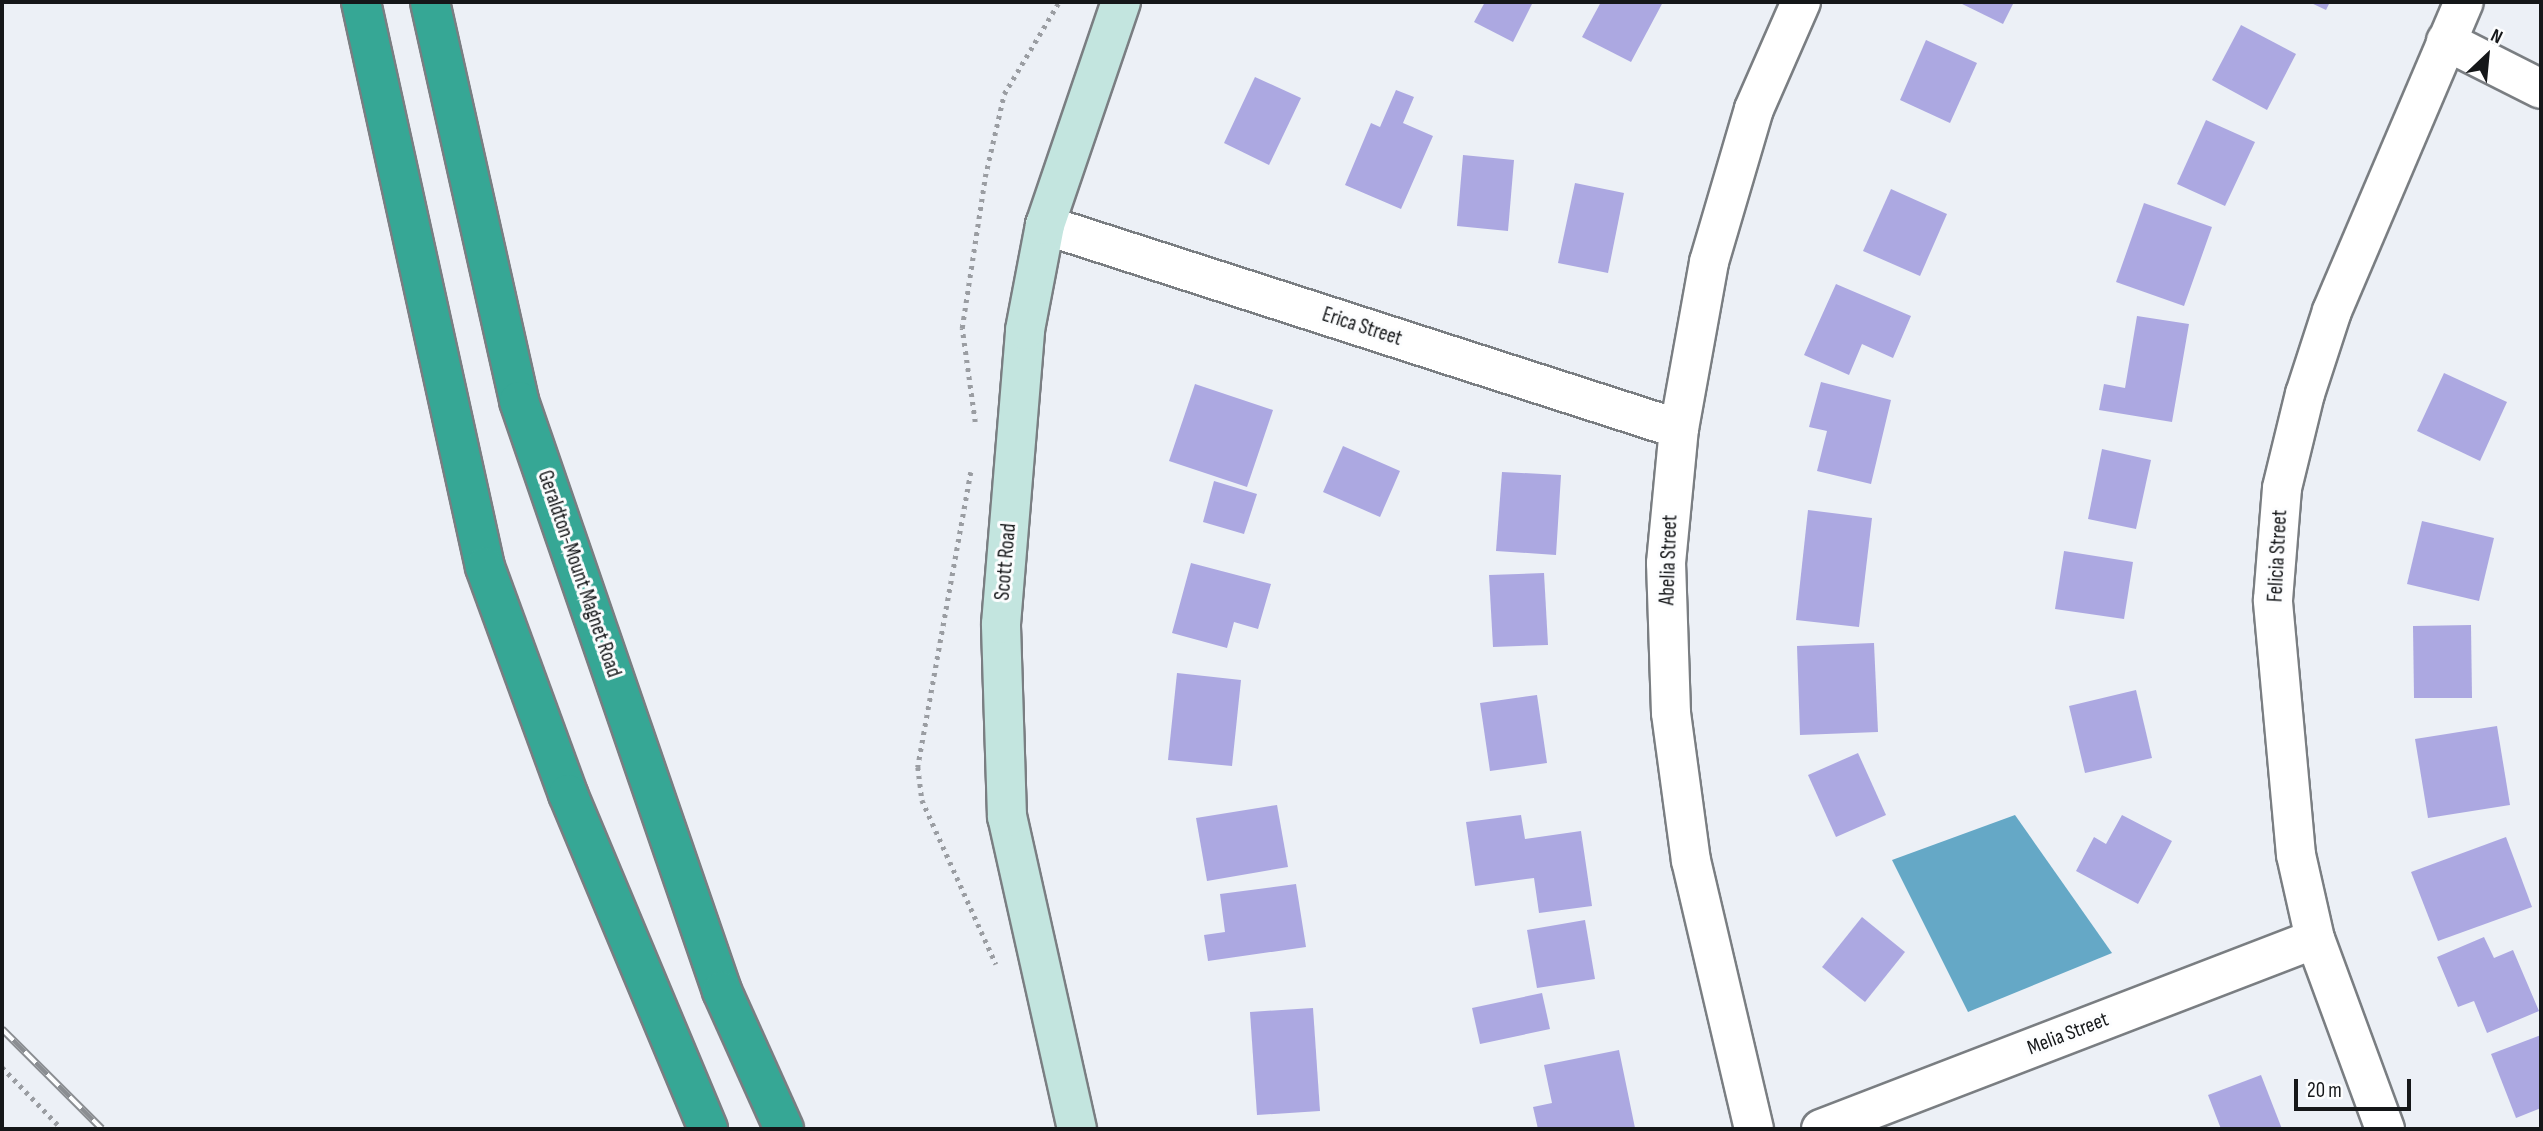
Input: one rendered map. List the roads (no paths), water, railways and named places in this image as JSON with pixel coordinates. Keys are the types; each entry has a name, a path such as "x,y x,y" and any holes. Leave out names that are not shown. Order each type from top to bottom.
{"highway":[{"path":"361,2 485,568 568,794 708,1129"},
{"name":"Geraldton-Mount Magnet Road","path":"430,2 519,401 722,991 784,1129"}],"street":[{"name":"Scott Road","path":"1077,1129 1007,817 1000,624 1025,330 1045,225 1121,2"},
{"name":"Abelia Street","path":"1754,1129 1691,861 1671,713 1666,563 1679,429 1709,262 1754,109 1801,2"},
{"name":"Felicia Street","path":"2385,1129 2315,939 2296,855 2273,600 2282,488 2332,311 2464,2"},
{"path":"2446,41 2541,89"},
{"name":"Erica Street","path":"1045,225 1679,429"},
{"name":"Melia Street","path":"1821,1129 2315,939"}],"water":[{"path":"2015,815 2112,953 1968,1012 1892,860"}],"railway":[{"path":"2,1029 102,1129"}]}
